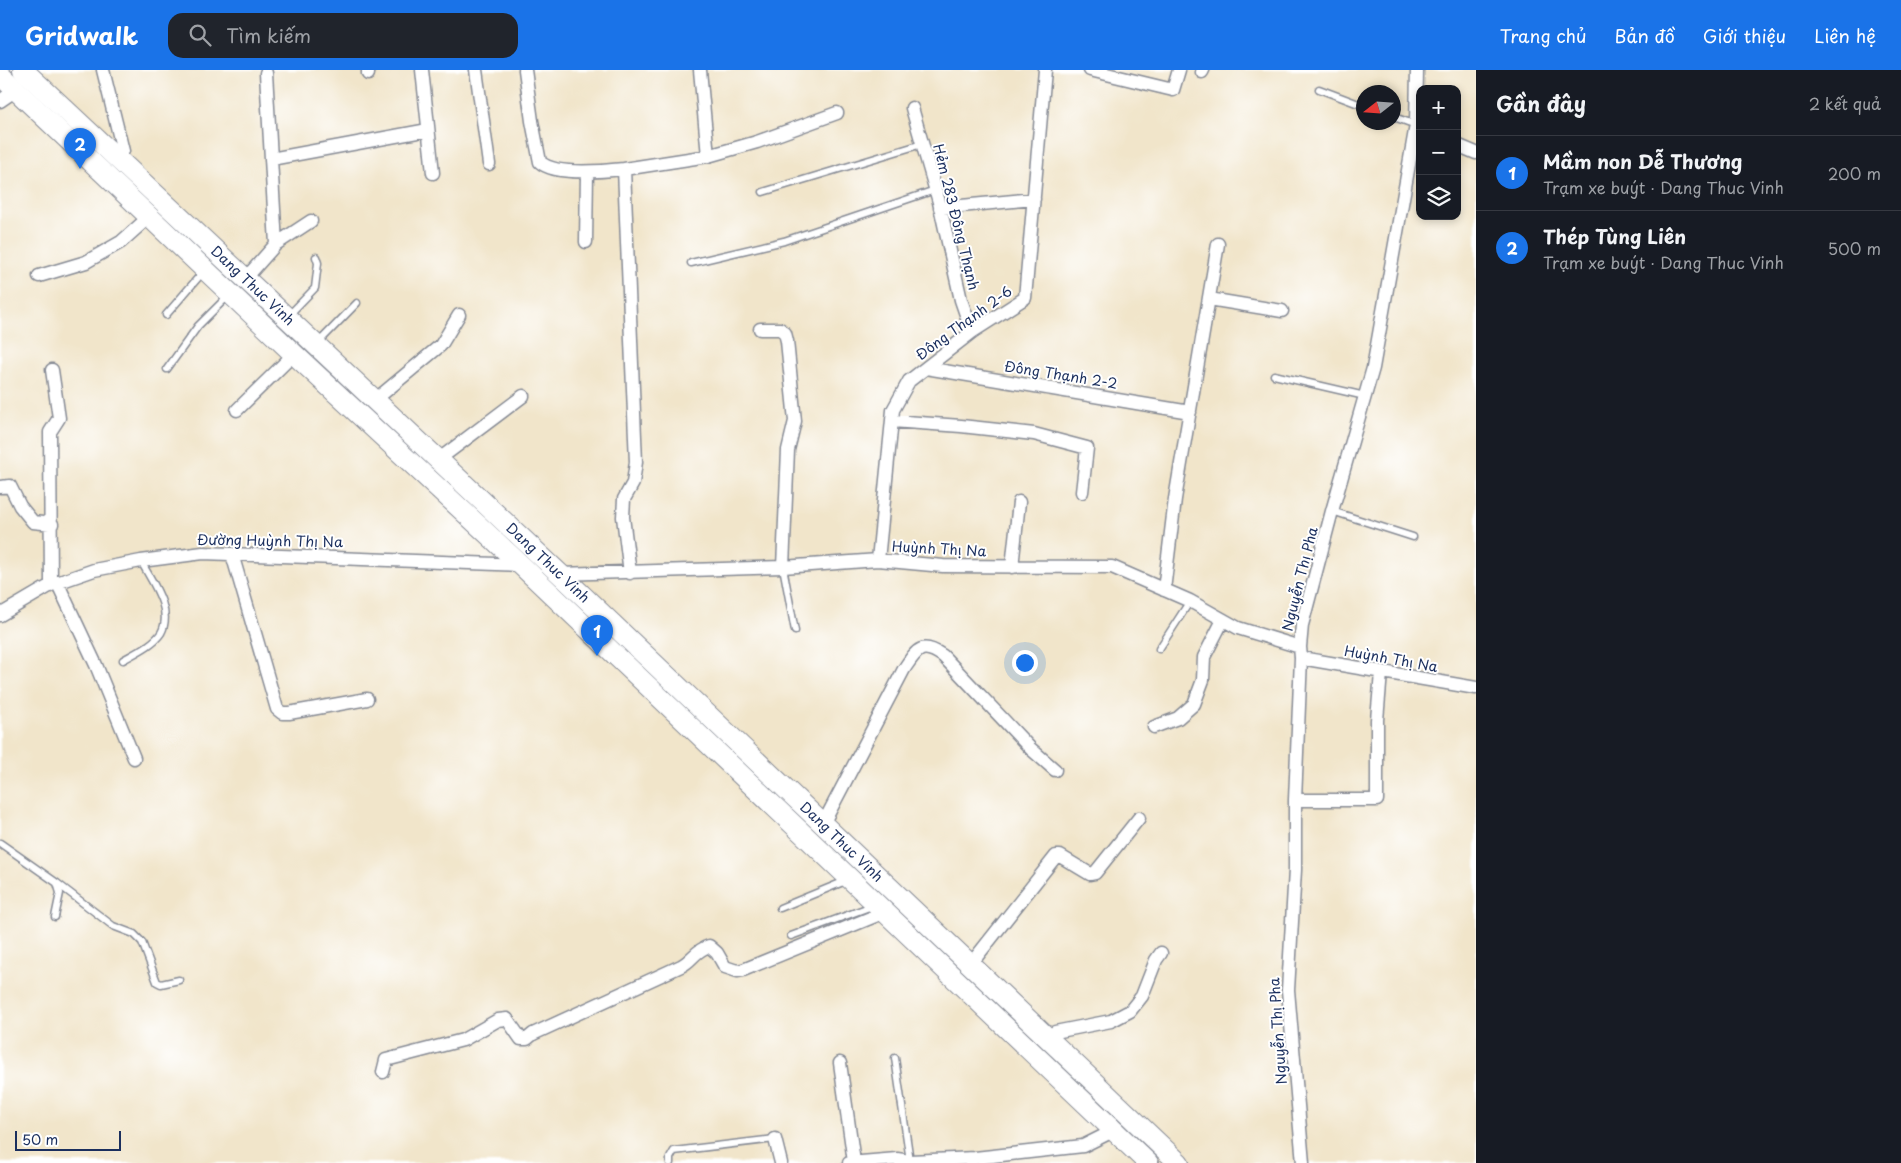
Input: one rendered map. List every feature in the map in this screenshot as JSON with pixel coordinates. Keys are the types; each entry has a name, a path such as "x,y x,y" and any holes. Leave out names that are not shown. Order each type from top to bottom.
{"main road":[{"name":"Dang Thuc Vinh","path":"23,70 560,574 1179,1163"},
{"name":"Dang Thuc Vinh","path":"0,75 8,96 150,216 294,354 521,565 1148,1163"}],"street":[{"path":"103,70 123,151 118,158"},
{"path":"422,70 433,173"},
{"path":"476,70 489,164"},
{"path":"525,70 537,151 540,162 545,167 587,172 624,169 708,156 757,142 837,113"},
{"path":"700,70 708,156"},
{"name":"Đông Thạnh 2-6","path":"878,560 893,410 909,381 972,332 1025,298 1045,70"},
{"path":"1090,70 1173,90 1179,70"},
{"name":"Nguyễn Thị Pha","path":"1417,70 1417,85"},
{"path":"266,73 276,244"},
{"name":"Hẻm 283 Đông Thạnh","path":"912,108 940,208 961,300 972,332"},
{"path":"271,159 428,130"},
{"name":"Nguyễn Thị Pha","path":"1303,1163 1288,990 1295,870 1295,800 1302,625 1375,359 1417,130"},
{"path":"1461,146 1476,153"},
{"path":"624,169 636,462 632,483 624,499 623,516 630,573"},
{"path":"586,242 587,172"},
{"path":"940,208 1034,199"},
{"path":"39,276 86,262 121,242 150,216"},
{"path":"245,279 276,244 311,221"},
{"path":"1164,590 1176,498 1218,244"},
{"path":"1209,298 1282,311"},
{"path":"375,400 440,345 459,315"},
{"path":"760,329 780,329 785,334 792,385 794,421 788,450 783,567"},
{"path":"238,410 294,354"},
{"name":"Đông Thạnh 2-2","path":"926,368 1190,412"},
{"path":"52,370 59,418 50,432 54,584 96,665 134,758"},
{"path":"438,460 523,396"},
{"path":"892,421 1034,434 1087,448 1082,492"},
{"path":"0,487 10,486 20,506 33,522 52,524"},
{"path":"1012,567 1019,502"},
{"name":"Đường Huỳnh Thị Na","path":"0,615 54,584 94,570 141,561 203,553 521,565"},
{"path":"232,554 277,709 282,713 289,713 367,698"},
{"name":"Huỳnh Thị Na","path":"560,574 783,567 878,560 943,566 1112,567 1190,601 1238,628 1300,653 1381,673 1476,688"},
{"path":"1154,727 1178,718 1194,704 1203,680 1204,657 1224,620"},
{"path":"823,824 904,669 915,654 923,648 932,649 943,656 1024,742 1056,770"},
{"path":"1295,800 1377,800 1377,720 1381,673"},
{"path":"970,965 1056,856 1060,856 1090,874 1095,872 1139,818"},
{"path":"384,1072 386,1060 462,1040 498,1020 507,1019 521,1039 527,1038 686,964 693,954 709,946 713,948 725,967 737,971 743,970 880,908"},
{"path":"1049,1040 1055,1032 1111,1021 1130,1011 1142,996 1156,960 1161,953"},
{"path":"840,1063 854,1162"},
{"path":"849,1163 975,1158 1083,1146 1113,1131"},
{"path":"775,1139 781,1163"}],"lane":[{"path":"1319,89 1356,103"},
{"path":"1401,119 1416,125"},
{"path":"763,192 922,144"},
{"path":"691,263 784,241 935,190"},
{"path":"287,318 315,288 318,263 316,257"},
{"path":"166,315 206,269"},
{"path":"167,369 198,326 231,293"},
{"path":"316,345 357,303"},
{"path":"1274,375 1365,396"},
{"path":"1332,511 1413,537"},
{"path":"123,660 149,644 160,634 165,623 163,604 141,561"},
{"path":"783,567 795,631"},
{"path":"1159,649 1190,601"},
{"path":"0,843 57,883 113,926 134,934 142,942 157,982 161,984 179,980"},
{"path":"780,908 850,879"},
{"path":"55,917 60,893 57,883"},
{"path":"792,936 880,908"},
{"path":"895,1058 901,1161"},
{"path":"670,1163 670,1158 674,1151 775,1139"}],"place":[{"name":"Thép Tùng Liên","path":"80,169"},
{"name":"Mầm non Dễ Thương","path":"597,656"}]}
